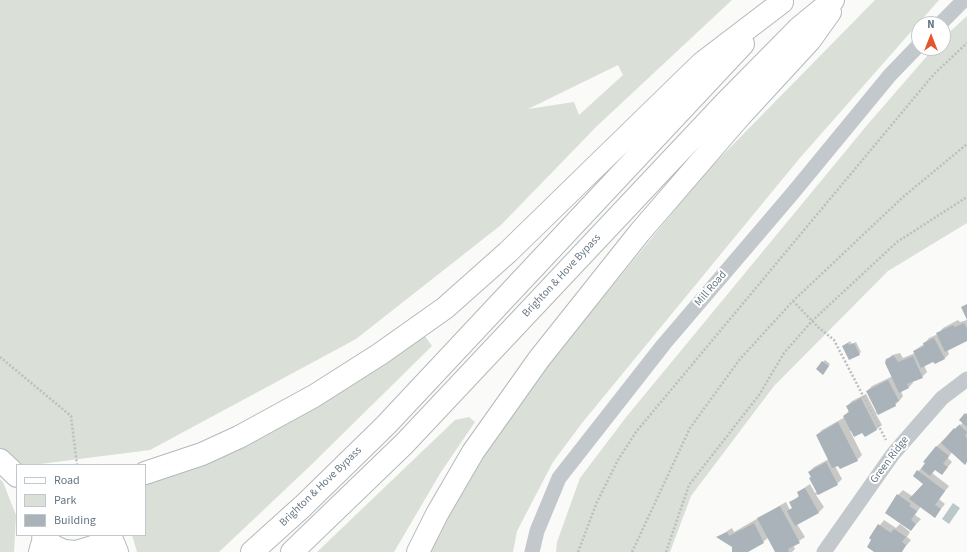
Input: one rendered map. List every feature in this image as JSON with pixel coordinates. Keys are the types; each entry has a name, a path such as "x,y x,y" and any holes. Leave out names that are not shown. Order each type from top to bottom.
{"main road":[{"name":"Brighton & Hove Bypass","path":"292,552 404,444 788,39 833,0"},
{"path":"418,552 437,514 473,452 539,359 640,232 740,116 810,40 838,0"},
{"name":"Brighton & Hove Bypass","path":"252,552 386,424 783,1"},
{"path":"146,473 163,468 239,437 314,396 380,354 445,308 525,236 702,63 783,1"},
{"path":"42,542 64,551 83,551 96,546 105,536"},
{"path":"110,536 117,552"}],"street":[{"path":"948,16 964,0"},
{"name":"Mill Road","path":"532,552 537,531 559,478 664,344 792,194 890,75 911,53"},
{"name":"Green Ridge","path":"824,552 893,454 942,398 967,379"}],"path":[{"path":"578,552 597,502 618,460 636,432 934,74 967,43"},
{"path":"632,552 690,428 740,360 792,301 903,197 967,144"},
{"path":"666,552 689,485 760,395 784,353 812,321 897,242 967,197"},
{"path":"792,301 834,340 893,454"},
{"path":"0,357 71,416 77,464"}],"green space":[{"path":"0,0 732,0 597,126 501,225 356,339 150,450 40,464 21,464 0,449","holes":["618,65 623,75 579,115 574,102 528,109"]},
{"path":"875,0 939,0 925,16 911,16 911,32 799,159 582,423 553,462 517,531 513,552 429,552 437,532 489,444 564,345 705,173"},
{"path":"967,16 967,223 888,271 774,386 691,496 670,552 556,552 557,542 580,478 627,416 868,124 927,56 951,56 951,31"},
{"path":"422,332 432,346 310,466 219,552 137,552 132,536 146,536 146,484 227,452"},
{"path":"469,417 475,422 441,472 394,552 317,552 455,420"},
{"path":"0,479 3,482 16,515 14,552 0,552"}],"shaded area":[{"path":"953,503 960,508 949,524 942,519"}],"building":[{"path":"967,304 967,320 961,307"},
{"path":"964,323 967,328 967,341 945,352 936,333 953,325 955,327"},
{"path":"934,338 945,359 935,364 933,362 921,368 913,351 924,346 923,343"},
{"path":"848,343 849,345 854,343 860,355 849,360 842,346"},
{"path":"893,356 898,362 913,356 923,378 907,384 909,388 899,393 885,363 886,359"},
{"path":"822,361 829,366 823,375 816,369"},
{"path":"888,380 899,401 895,403 896,406 878,415 866,391"},
{"path":"861,398 877,430 865,437 862,433 854,437 843,416 849,412 846,406"},
{"path":"965,413 967,415 967,427 959,420"},
{"path":"838,422 858,461 840,469 838,466 832,468 816,435"},
{"path":"959,425 967,432 965,436 967,438 967,462 965,465 941,443 954,428 955,429"},
{"path":"936,446 949,456 943,464 948,467 942,475 935,470 930,476 921,469 925,463 923,462"},
{"path":"826,462 838,485 818,495 809,478 811,477 808,472"},
{"path":"917,470 945,491 935,505 941,509 935,518 909,499 923,484 913,476"},
{"path":"805,488 819,513 795,526 787,511 792,508 789,502 799,497 797,492"},
{"path":"897,494 911,504 909,506 917,511 911,520 916,524 911,531 885,513"},
{"path":"780,506 800,543 788,549 789,552 775,552 757,518"},
{"path":"754,523 764,543 748,552 732,552 732,547 716,537 727,532 729,536"},
{"path":"878,524 891,533 894,529 906,537 902,542 906,545 902,552 874,552 867,547 871,540 869,538"}]}
